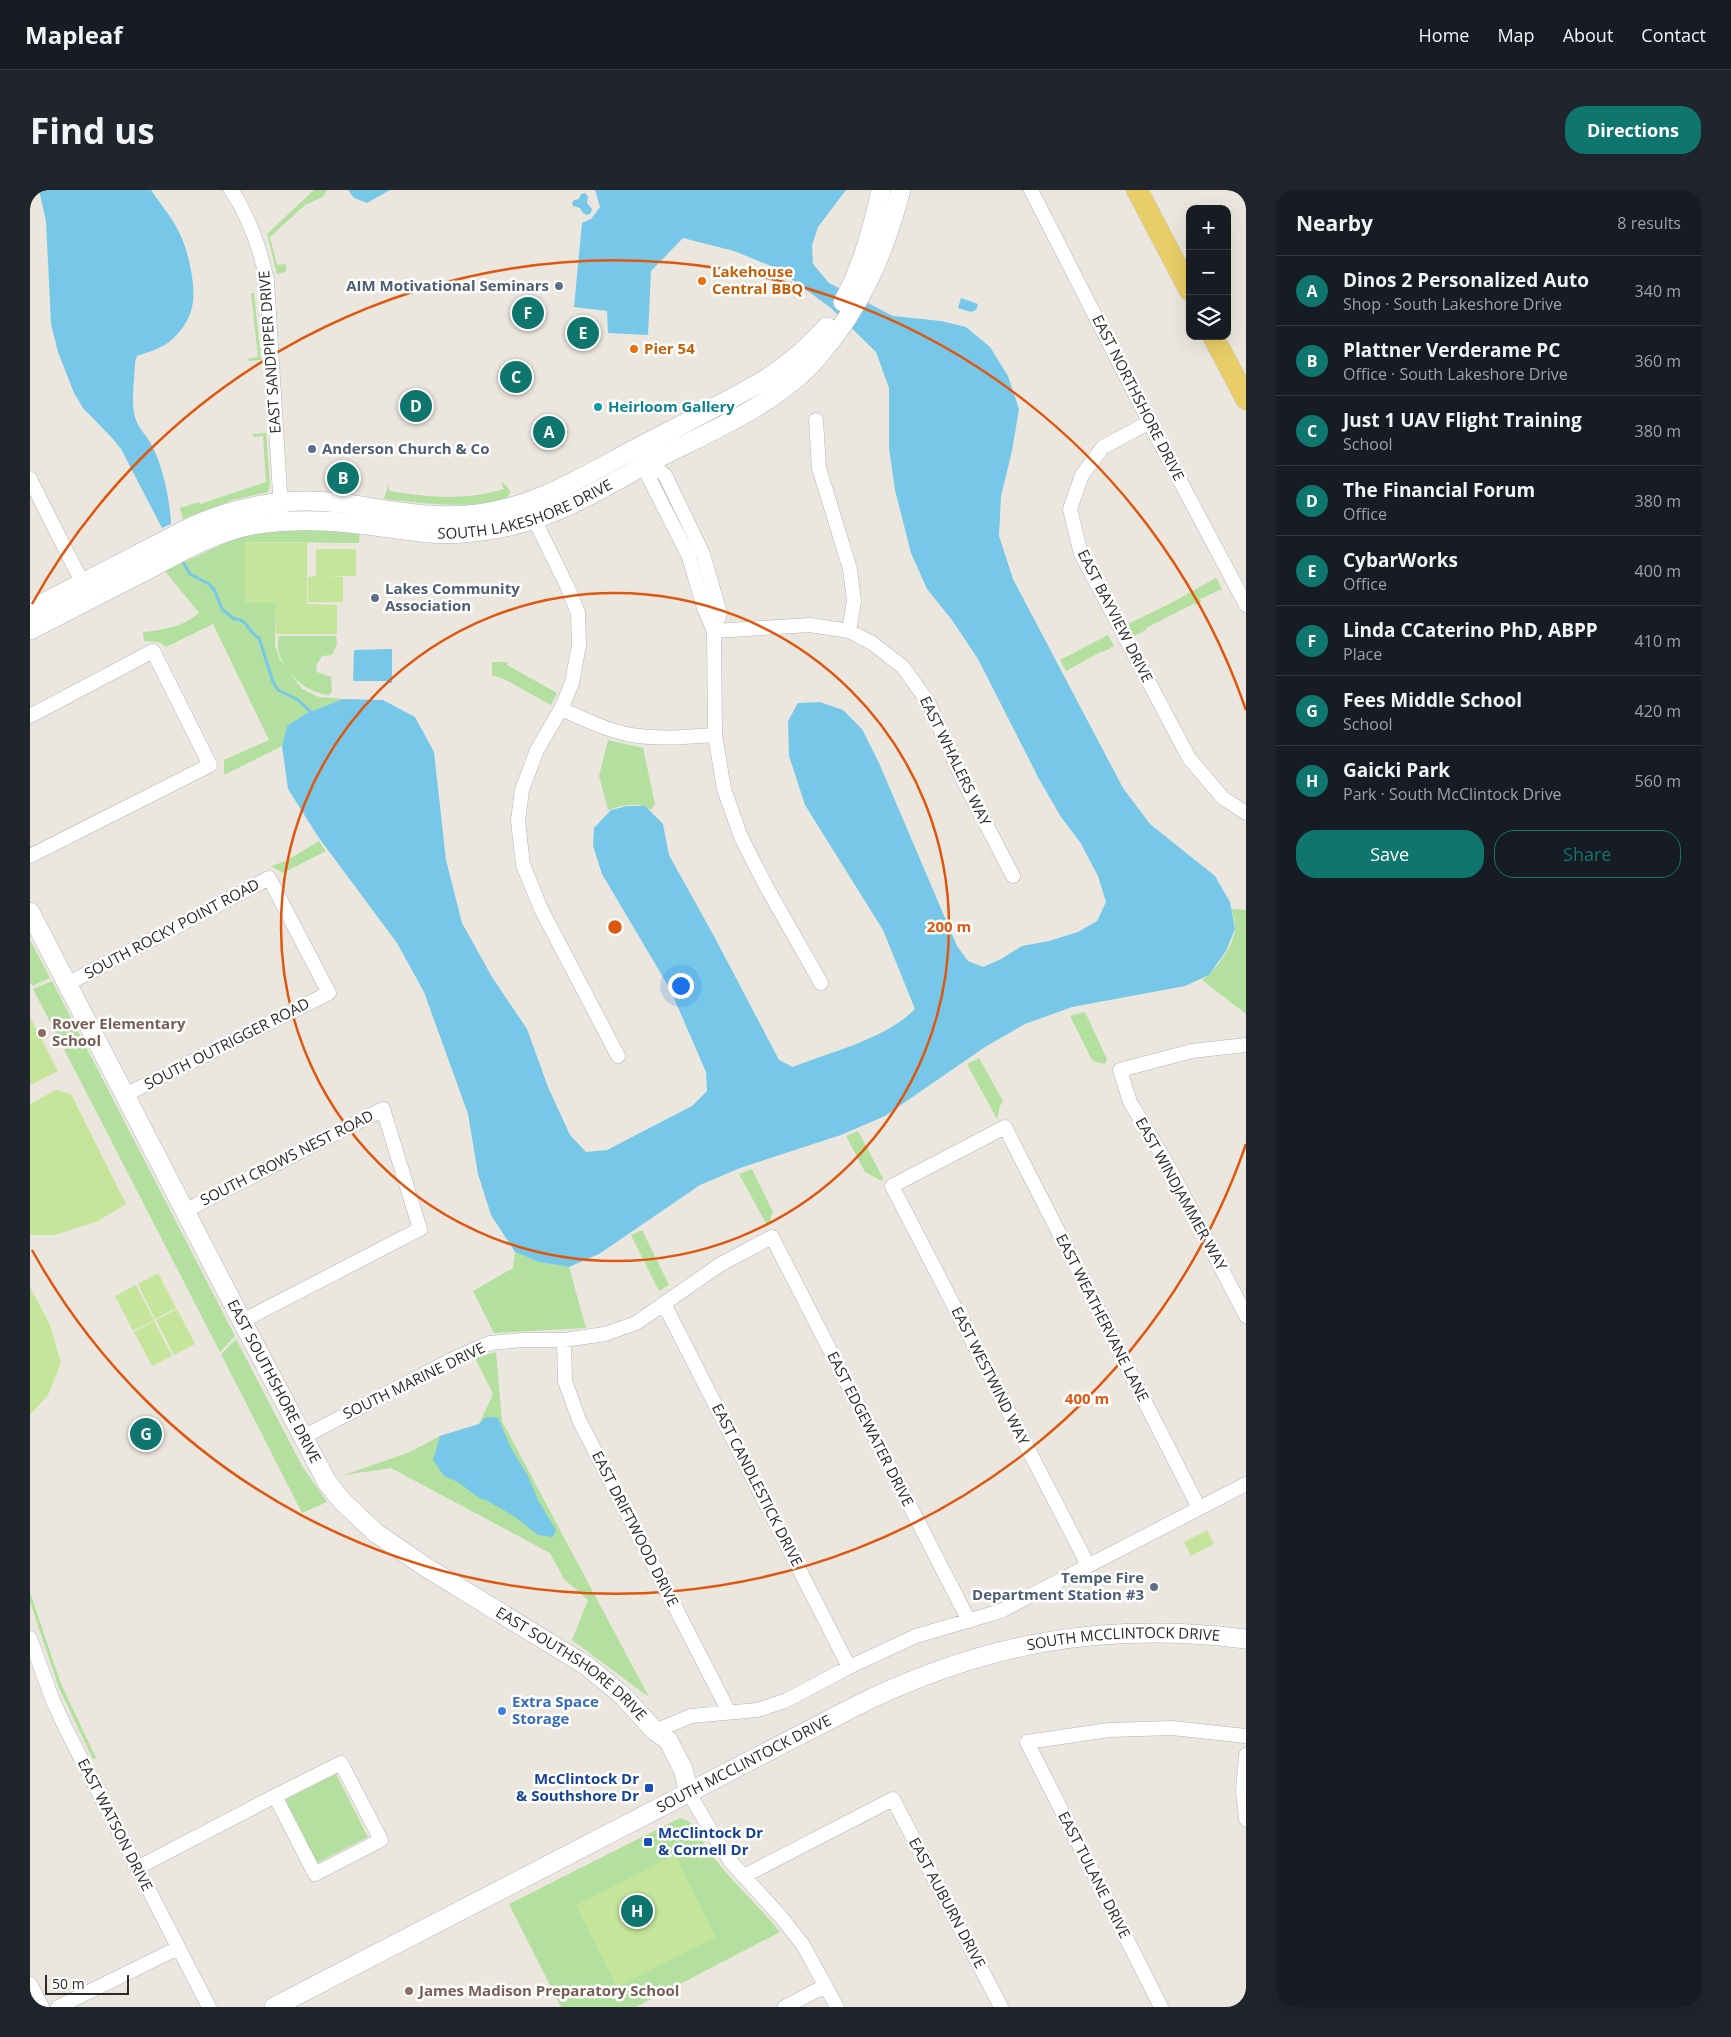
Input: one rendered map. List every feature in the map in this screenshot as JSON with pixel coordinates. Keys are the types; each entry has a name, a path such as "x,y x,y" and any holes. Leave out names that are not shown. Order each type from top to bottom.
{"main road":[{"path":"1137,190 1186,283"},
{"path":"1215,340 1246,399"}],"street":[{"name":"EAST SANDPIPER DRIVE","path":"231,190 250,223 261,252 267,281 282,512"},
{"name":"SOUTH LAKESHORE DRIVE","path":"859,285 881,190"},
{"name":"SOUTH LAKESHORE DRIVE","path":"30,630 87,591 195,525 249,507 282,512 313,501 371,517 530,512 572,503 752,408 780,390 816,359 859,285 880,256 901,190"},
{"name":"EAST NORTHSHORE DRIVE","path":"1031,190 1246,606"},
{"name":"SOUTH LAKESHORE DRIVE","path":"530,512 565,486 775,374 836,324"},
{"path":"816,420 819,468 850,569 854,601 848,631"},
{"name":"EAST BAYVIEW DRIVE","path":"1150,422 1103,447 1082,475 1070,509 1081,554 1189,758 1223,798 1246,813"},
{"path":"640,447 649,463 665,475 703,554 720,613 714,631 715,734 724,789 741,837 767,888 821,983"},
{"path":"30,479 87,591"},
{"path":"530,512 567,586 578,613 579,646 572,682 561,709 537,750 522,790 518,822 523,866 541,909 618,1056"},
{"name":"SOUTH LAKESHORE DRIVE","path":"30,610 87,591"},
{"name":"EAST WHALERS WAY","path":"714,631 810,625 848,631 872,643 903,668 928,702 1012,876"},
{"path":"30,716 153,651 210,765 30,856"},
{"path":"561,709 595,724 636,736 676,738 715,734"},
{"name":"SOUTH ROCKY POINT ROAD","path":"67,984 269,878 329,993"},
{"name":"EAST SOUTHSHORE DRIVE","path":"30,912 327,1482 356,1516 376,1533 424,1566 587,1666 623,1696 655,1731 668,1740 683,1769 689,1793"},
{"name":"SOUTH OUTRIGGER ROAD","path":"125,1095 329,993"},
{"name":"EAST WINDJAMMER WAY","path":"1246,1045 1192,1051 1120,1070 1130,1102 1170,1168 1246,1316"},
{"name":"SOUTH CROWS NEST ROAD","path":"185,1211 383,1109 420,1229 242,1322"},
{"name":"EAST WEATHERVANE LANE","path":"892,1186 1005,1127 1199,1508"},
{"name":"EAST WESTWIND WAY","path":"892,1186 1088,1565"},
{"name":"SOUTH MARINE DRIVE","path":"303,1437 451,1360 490,1343 522,1340 564,1340 605,1334 636,1323 722,1264 772,1237"},
{"name":"EAST EDGEWATER DRIVE","path":"772,1237 969,1621"},
{"name":"EAST CANDLESTICK DRIVE","path":"664,1304 850,1667"},
{"name":"EAST DRIFTWOOD DRIVE","path":"564,1340 565,1381 579,1420 729,1712"},
{"path":"655,1731 691,1716 757,1710 785,1701 850,1667 916,1636 1001,1611 1246,1484"},
{"name":"SOUTH MCCLINTOCK DRIVE","path":"274,2007 896,1686 942,1668 984,1655 1056,1640 1108,1634 1165,1632 1246,1639"},
{"name":"EAST WATSON DRIVE","path":"30,1638 33,1655 52,1701 209,2007"},
{"name":"EAST TULANE DRIVE","path":"1161,2007 1027,1742 1109,1730 1172,1728 1246,1736"},
{"path":"1246,1755 1243,1791 1246,1819"},
{"path":"137,1868 275,1796 342,1763 381,1840 315,1874 275,1796"},
{"path":"689,1793 731,1862 781,1917 803,1945 837,2007"},
{"name":"EAST AUBURN DRIVE","path":"744,1876 892,1799 1001,2007"},
{"path":"58,2007 178,1948"},
{"path":"30,1984 42,2007"},
{"path":"785,2007 826,1986"}],"green space":[{"path":"314,190 327,190 323,197 305,205 270,237 277,265 285,264 287,268 285,272 277,274 267,234"},
{"path":"251,293 254,293 261,360 248,361 247,359 258,357"},
{"path":"266,433 270,484 268,492 233,500 183,519 180,508 199,502 200,504 266,482 263,436 253,437 253,434"},
{"path":"501,482 510,491 509,496 498,501 483,504 448,505 384,499 389,483 389,491 447,497 490,493 504,489"},
{"path":"310,529 360,534 359,543 245,542 245,603 276,603 275,645 280,660 302,689 319,697 343,699 307,713 287,726 282,746 224,775 224,760 269,740 213,624 166,647 159,642 144,641 143,632 180,625 199,613 165,571 236,538 257,533"},
{"path":"245,542 307,543 307,604 337,605 337,634 276,634 276,603 245,603"},
{"path":"316,549 356,549 356,576 328,576 343,577 343,602 308,602 308,577 316,576"},
{"path":"1216,578 1222,589 1200,599 1201,602 1193,604 1146,628 1133,637 1126,625"},
{"path":"1108,635 1114,646 1066,671 1060,660"},
{"path":"279,636 336,636 337,644 332,655 322,656 316,666 317,672 331,677 332,691 329,695 310,689 292,675 280,656"},
{"path":"492,662 508,662 507,665 557,693 551,705 504,679 492,675"},
{"path":"608,740 643,748 655,804 651,810 646,807 625,805 608,810 599,776"},
{"path":"319,841 326,851 283,873 271,866 286,861"},
{"path":"1231,909 1246,910 1246,1014 1202,980 1213,970 1228,950 1235,928"},
{"path":"30,940 50,978 32,986 30,982"},
{"path":"52,981 235,1336 220,1352 33,989"},
{"path":"1085,1012 1107,1059 1105,1064 1093,1061 1070,1016"},
{"path":"30,1017 58,1071 30,1085"},
{"path":"979,1058 1003,1101 997,1119 967,1064"},
{"path":"56,1090 71,1094 126,1204 98,1221 55,1235 30,1235 30,1104"},
{"path":"858,1131 883,1178 882,1181 865,1172 846,1136"},
{"path":"752,1169 773,1212 768,1227 739,1174"},
{"path":"642,1230 669,1285 659,1291 631,1235"},
{"path":"515,1252 539,1262 569,1267 586,1328 494,1333 473,1291 513,1268"},
{"path":"158,1273 176,1308 155,1319 138,1284"},
{"path":"136,1285 154,1320 133,1331 115,1296"},
{"path":"30,1287 50,1325 61,1363 48,1395 30,1415"},
{"path":"177,1309 195,1344 174,1355 156,1320"},
{"path":"154,1321 172,1356 152,1366 134,1332"},
{"path":"236,1339 302,1466 327,1502 302,1513 221,1354"},
{"path":"496,1352 502,1421 649,1697 572,1640 588,1600 564,1579 550,1553 391,1468 344,1475 410,1452 440,1436 479,1424 493,1394 475,1358"},
{"path":"1207,1530 1214,1544 1191,1556 1184,1542"},
{"path":"30,1592 61,1684 96,1758 93,1759 59,1688 30,1602"},
{"path":"336,1774 368,1837 317,1863 285,1800"},
{"path":"680,1818 693,1826 724,1870 780,1932 636,2007 561,2007 509,1904"},
{"path":"675,1855 716,1937 617,1987 576,1905"}],"water":[{"path":"39,190 151,190 173,221 182,239 192,279 193,299 191,312 184,326 169,342 162,347 137,356 135,362 134,414 137,423 156,454 163,473 169,505 171,524 162,528 121,449 83,408 74,393 58,352 51,324 46,221"},
{"path":"348,190 390,190 367,203 354,198"},
{"path":"595,190 846,190 818,227 812,245 813,264 829,283 893,316 941,321 966,327 990,347 1008,376 1019,409 1012,451 1001,496 999,536 1013,579 1123,788 1150,824 1215,876 1230,902 1235,929 1226,951 1209,975 1185,986 1072,1007 1025,1024 985,1047 885,1116 841,1135 740,1168 700,1185 599,1254 569,1267 539,1262 515,1252 491,1215 478,1174 468,1114 424,992 397,943 319,838 288,789 282,746 287,726 307,713 343,699 383,700 415,717 434,752 446,860 462,923 492,977 527,1029 548,1087 570,1135 586,1152 607,1150 692,1106 707,1091 706,1072 670,989 602,874 593,846 594,828 611,810 627,806 645,806 663,824 669,855 779,1060 793,1067 857,1044 888,1029 915,1009 883,930 805,805 789,756 788,721 798,703 820,702 843,710 862,729 879,763 957,946 968,961 983,967 1022,946 1049,941 1078,932 1097,921 1106,902 1098,876 1080,842 1061,817 1039,779 978,659 952,620 927,589 911,553 895,490 889,448 889,388 876,352 831,308 776,268 734,251 683,238 651,271 648,335 608,333 607,311 574,307 582,223 591,219 600,207"},
{"path":"585,193 588,196 587,203 592,209 591,213 587,215 580,208 573,206 572,203 574,200 579,199 581,194"},
{"path":"961,298 978,304 976,310 971,312 958,308"},
{"path":"392,649 392,683 388,683 388,681 353,681 354,650"},
{"path":"486,1417 498,1418 510,1446 556,1530 553,1537 538,1535 515,1517 479,1498 458,1482 444,1476 433,1460 440,1436 479,1424"}],"waterway":[{"path":"183,562 190,574 209,584 215,591 222,609 234,619 239,619 245,623 259,638 273,682 278,690 298,700 311,712"}],"place":[{"name":"Lakehouse Central BBQ","path":"702,281"},
{"name":"AIM Motivational Seminars","path":"559,286"},
{"name":"Linda CCaterino PhD, ABPP","path":"528,313"},
{"name":"CybarWorks","path":"583,333"},
{"name":"Pier 54","path":"634,349"},
{"name":"Just 1 UAV Flight Training","path":"516,377"},
{"name":"The Financial Forum","path":"416,406"},
{"name":"Heirloom Gallery","path":"598,407"},
{"name":"Dinos 2 Personalized Auto","path":"549,432"},
{"name":"Anderson Church & Co","path":"312,449"},
{"name":"Plattner Verderame PC","path":"343,478"},
{"name":"Lakes Community Association","path":"375,598"},
{"name":"Rover Elementary School","path":"42,1033"},
{"name":"Fees Middle School","path":"146,1434"},
{"name":"Tempe Fire Department Station #3","path":"1154,1587"},
{"name":"Extra Space Storage","path":"502,1711"},
{"name":"McClintock Dr & Southshore Dr","path":"649,1788"},
{"name":"McClintock Dr & Cornell Dr","path":"648,1842"},
{"name":"Gaicki Park","path":"637,1911"},
{"name":"James Madison Preparatory School","path":"409,1991"}]}
